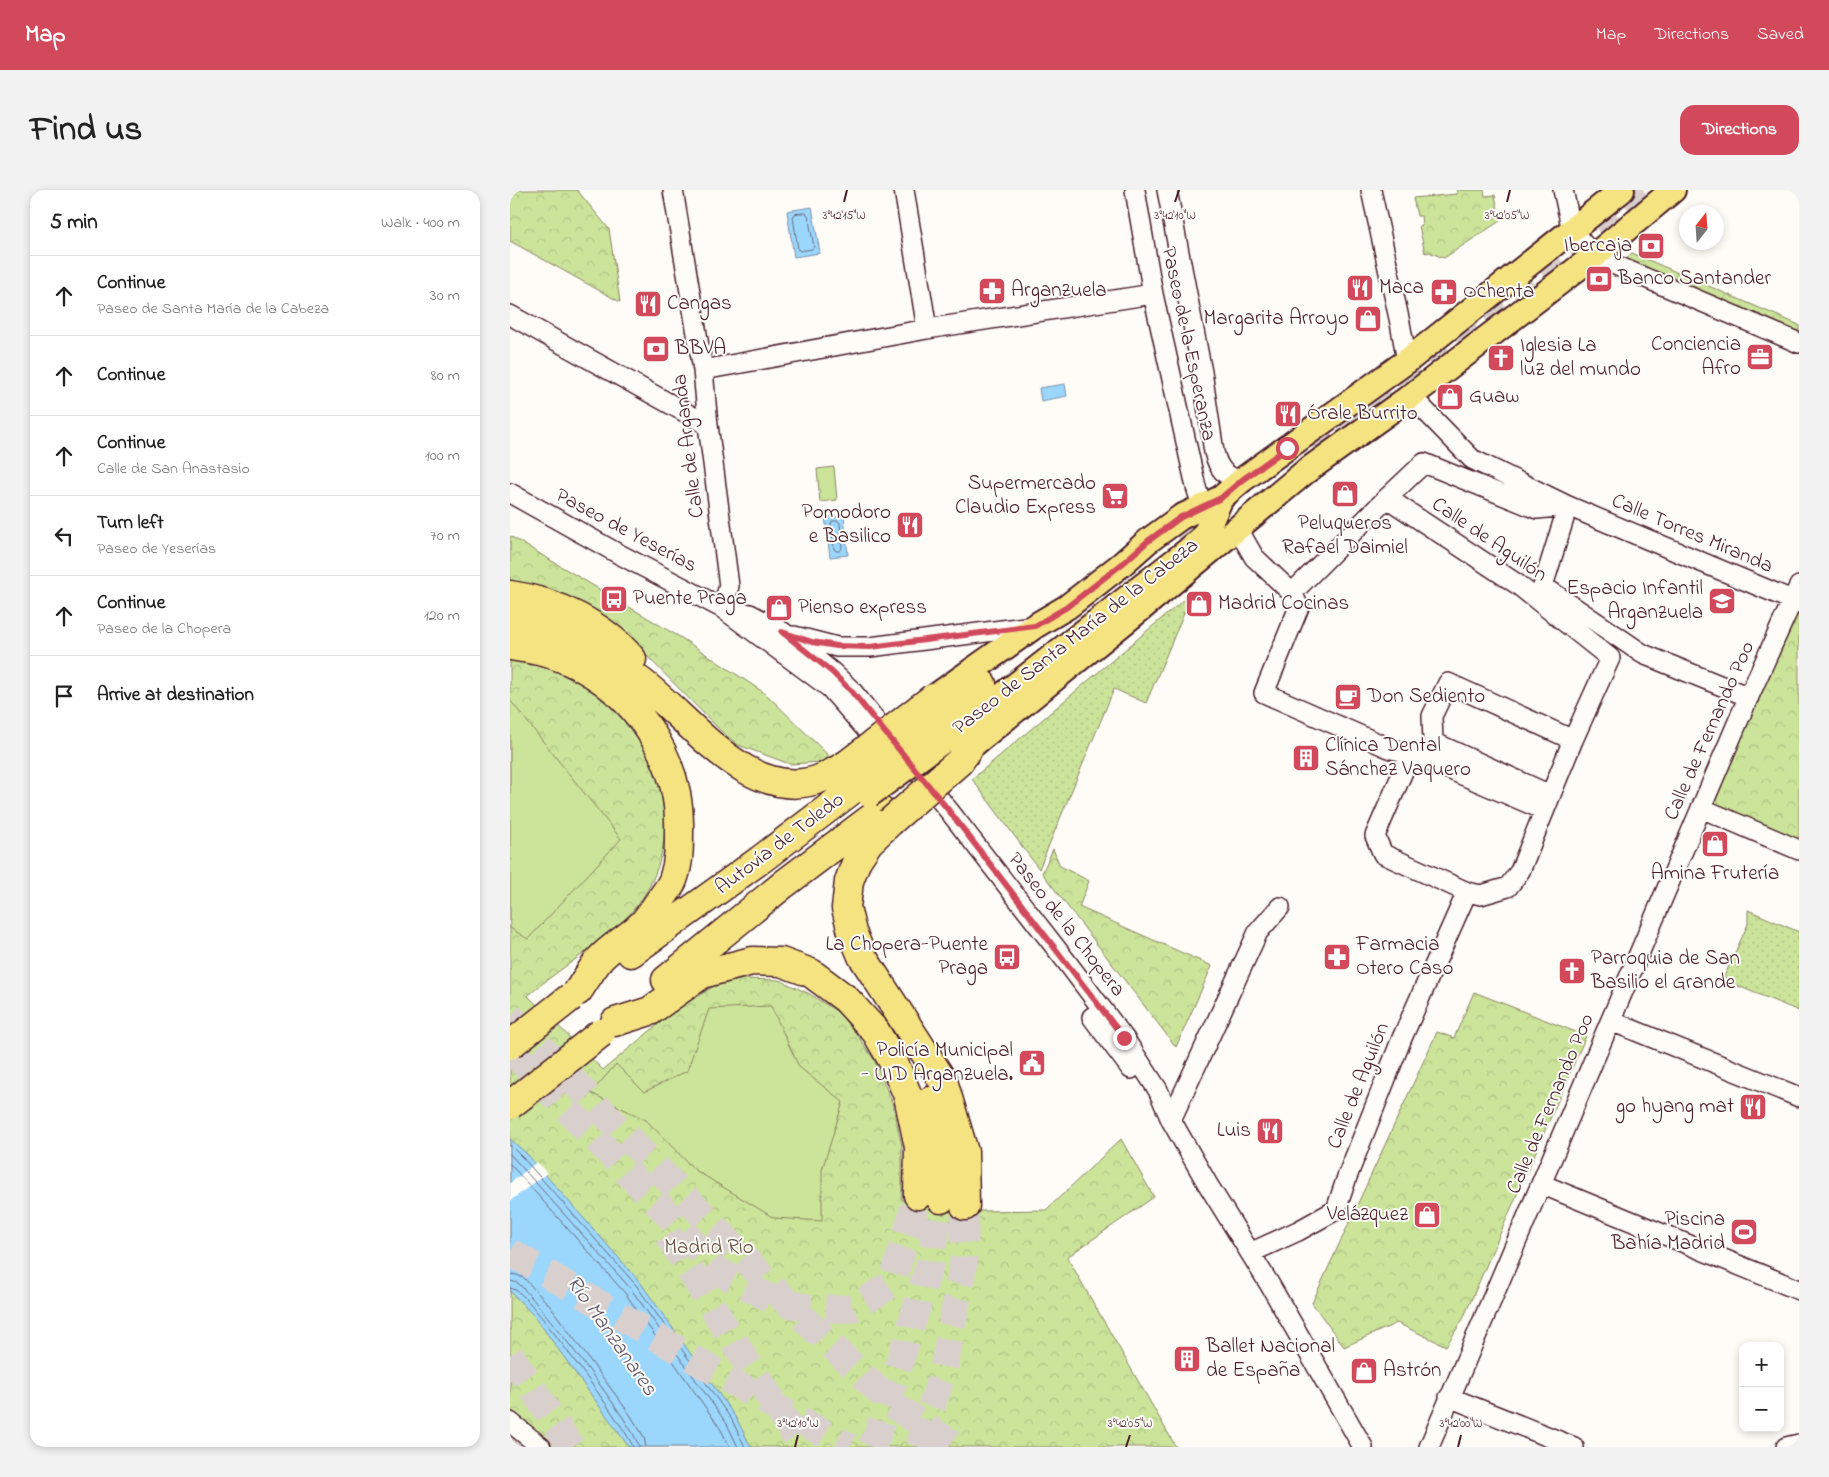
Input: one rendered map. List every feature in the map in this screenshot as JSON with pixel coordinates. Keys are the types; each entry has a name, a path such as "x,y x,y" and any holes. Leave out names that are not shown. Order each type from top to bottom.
{"highway":[{"path":"510,595 551,606 581,619 604,633 626,653 669,705"},
{"path":"510,620 568,637 597,652 641,681 709,744 733,762 756,775 775,780 800,783 820,778 866,792 868,842 856,860 849,881 846,908 852,932 862,956 943,1081 964,1152 941,1200 918,1147 908,1096 894,1063 876,1032 846,999 811,973 781,962 752,960 702,974 650,1011 608,1028"},
{"path":"510,646 536,650 568,660 596,676 619,694 642,718 660,747 671,774 677,800 680,821 678,854 674,877 670,886 645,922 600,959 575,994"},
{"name":"Autovía de Toledo","path":"510,1105 608,1028 784,884 866,792 950,720 982,684"},
{"name":"Autovía de Toledo","path":"510,1045 575,994 760,860 866,792 950,720"}],"main road":[{"name":"Paseo de Santa María de la Cabeza","path":"950,720 1186,552 1201,539 1212,506 1242,480 1407,361 1622,190"},
{"name":"Paseo de Santa María de la Cabeza","path":"950,720 1245,523 1305,472 1411,396 1594,256 1673,190"},
{"path":"950,720 1035,626 1067,607 1148,541 1181,517 1212,506 1241,519 1245,523"},
{"name":"Paseo de Santa María de la Cabeza","path":"982,684 1179,539"}],"street":[{"name":"Calle de Arganda","path":"673,190 703,370 708,425 729,586 722,608"},
{"path":"904,190 927,329"},
{"name":"Paseo de la Esperanza","path":"1135,190 1153,294 1196,486 1212,506"},
{"name":"Paseo de la Esperanza","path":"1167,190 1202,372 1214,452 1217,463 1223,473 1229,477 1242,480"},
{"path":"1371,190 1407,361"},
{"path":"1563,190 1572,231 1594,256 1799,343"},
{"path":"703,370 927,329 1153,294"},
{"path":"510,315 708,425"},
{"name":"Calle Torres Miranda","path":"1411,396 1472,459 1568,506 1797,597"},
{"name":"Calle de Aguilón","path":"1292,593 1424,463 1537,509 1568,506"},
{"name":"Paseo de Yeserías","path":"510,493 617,553 722,608 830,688 911,775"},
{"name":"Calle de Aguilón","path":"1387,498 1517,584 1610,658 1573,740 1520,870 1508,887 1481,895 1467,892 1383,854 1375,836 1411,753"},
{"path":"1568,506 1543,586 1643,654 1749,697"},
{"path":"1245,523 1254,557 1292,593 1299,607 1264,693 1391,749 1411,753 1547,803"},
{"name":"Calle de Fernando Poo","path":"1429,1447 1749,697 1797,597"},
{"name":"Paseo de Yeserías","path":"722,608 750,614 782,632 832,672 852,692 911,775"},
{"path":"782,632 812,642 837,646 870,647 1035,626"},
{"path":"1547,803 1433,742 1432,716 1448,683 1573,740"},
{"name":"Paseo de la Chopera","path":"911,775 950,812 1124,1038 1158,1090 1169,1115 1363,1447"},
{"path":"1701,808 1799,850"},
{"name":"Calle de Aguilón","path":"1250,1253 1298,1231 1336,1210 1346,1177 1402,1038 1467,892"},
{"path":"1169,1115 1258,932 1280,907"},
{"path":"1611,1021 1799,1097"},
{"path":"1541,1184 1799,1290"},
{"path":"1449,1397 1574,1447"},
{"path":"510,1422 542,1447"},
{"path":"1786,1447 1799,1444"}],"green space":[{"path":"510,190 577,190 609,229 620,302 510,241"},
{"path":"1457,190 1484,190 1485,196 1495,195 1500,221 1444,258 1429,252 1425,253 1419,226 1422,225 1421,216 1417,216 1413,198 1457,194"},
{"path":"1632,253 1799,325 1799,353 1611,271"},
{"path":"834,467 837,500 820,502 817,469"},
{"path":"510,536 683,639 766,694 832,759 820,762 790,764 738,745 722,732 638,647 510,585"},
{"path":"1193,592 1146,703 1114,689 1039,869 972,779"},
{"path":"1799,603 1799,850 1701,808"},
{"name":"Madrid Río","path":"510,656 555,666 591,687 609,701 635,731 646,748 660,782 665,816 665,833 658,867 643,897 618,926 528,996 603,1070 674,1011 714,986 743,979 779,980 808,993 838,1012 875,1061 892,1102 902,1146 902,1200 981,1211 1046,1210 1121,1139 1154,1197 1067,1257 1176,1447 549,1447 510,1416"},
{"path":"510,700 621,839 528,939 510,928"},
{"path":"1053,849 1060,866 1089,881 1079,907 1212,966 1176,1047 1042,873"},
{"path":"1748,910 1799,932 1799,1011 1733,984 1724,977 1748,924"},
{"path":"1474,992 1586,1036 1463,1319 1446,1346 1397,1323 1344,1347 1312,1303 1437,1032 1454,1038"},
{"path":"771,1006 799,1067 843,1102 822,1170 822,1221 774,1218 695,1170 646,1120 591,1093 616,1064 644,1092 687,1071 709,1009"}],"water":[{"path":"812,207 820,253 794,257 787,211"},
{"path":"1065,384 1067,396 1041,401 1039,388"},
{"path":"844,516 848,555 830,557 825,517"},
{"name":"Río Manzanares","path":"510,1139 527,1154 640,1282 736,1418 751,1447 629,1447 535,1317 510,1291"}],"pier":[{"path":"537,1162 547,1173 510,1201 510,1183"}],"tunnel":[{"path":"1310,445 1436,357 1648,190"},
{"path":"1179,539 1220,509"},
{"path":"510,1016 784,1299 893,1405 957,1447"},
{"path":"510,1049 678,1225 716,1270 775,1301 809,1308 851,1309 892,1284 918,1195"},
{"path":"871,1447 877,1436 930,1264 941,1199"},
{"path":"919,1447 944,1368 964,1260 965,1206"},
{"path":"668,1235 744,1358 803,1447"},
{"path":"510,1252 788,1414 850,1447"},
{"path":"510,1355 571,1447"},
{"path":"510,1436 525,1447"}],"place":[{"name":"Ibercaja","path":"1651,246"},
{"name":"Banco Santander","path":"1599,279"},
{"name":"Maca","path":"1360,288"},
{"name":"Arganzuela","path":"992,291"},
{"name":"Ochenta","path":"1444,292"},
{"name":"Cangas","path":"648,304"},
{"name":"Margarita Arroyo","path":"1368,319"},
{"name":"BBVA","path":"656,349"},
{"name":"Conciencia Afro","path":"1760,357"},
{"name":"Iglesia La luz del mundo","path":"1501,358"},
{"name":"Guaw","path":"1450,397"},
{"name":"Órale Burrito","path":"1288,414"},
{"name":"Peluqueros Rafael Daimiel","path":"1345,494"},
{"name":"Supermercado Claudio Express","path":"1115,496"},
{"name":"Pomodoro e Basilico","path":"910,525"},
{"name":"Puente Praga","path":"614,599"},
{"name":"Espacio Infantil Arganzuela","path":"1722,601"},
{"name":"Madrid Cocinas","path":"1199,604"},
{"name":"Pienso express","path":"779,608"},
{"name":"Don Sediento","path":"1348,697"},
{"name":"Clínica Dental Sánchez Vaquero","path":"1306,758"},
{"name":"Amina Frutería","path":"1715,844"},
{"name":"La Chopera-Puente Praga","path":"1007,957"},
{"name":"Farmacia Otero Caso","path":"1337,957"},
{"name":"Parroquia de San Basilio el Grande","path":"1572,971"},
{"name":"Policía Municipal - UID Arganzuela.","path":"1032,1063"},
{"name":"go hyang mat","path":"1753,1107"},
{"name":"Luis","path":"1270,1131"},
{"name":"Velázquez","path":"1427,1215"},
{"name":"Piscina Bahía Madrid","path":"1744,1232"},
{"name":"Ballet Nacional de España","path":"1187,1359"},
{"name":"Astrón","path":"1364,1371"}],"route":[{"path":"1124,1038 950,812 852,692 832,672 782,632 812,642 837,646 870,647 1035,626 1067,607 1148,541 1181,517 1221,498 1242,480 1287,448"}]}
